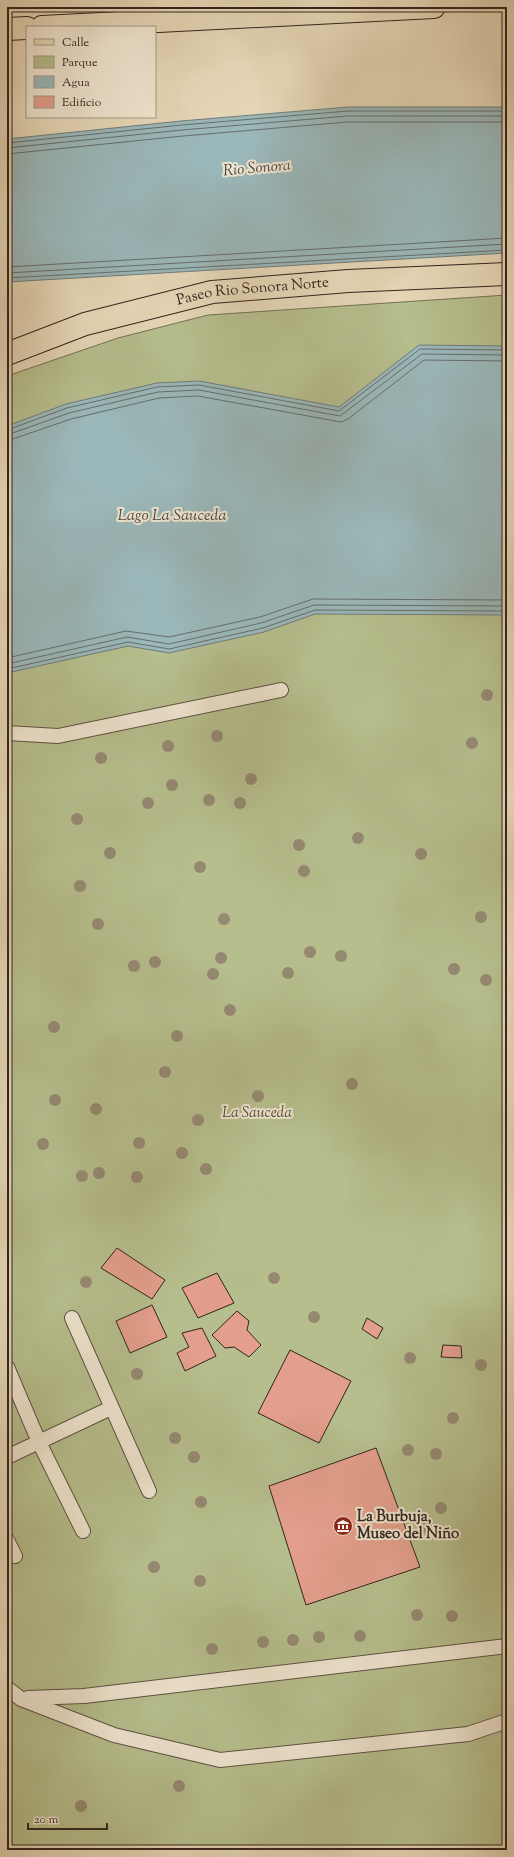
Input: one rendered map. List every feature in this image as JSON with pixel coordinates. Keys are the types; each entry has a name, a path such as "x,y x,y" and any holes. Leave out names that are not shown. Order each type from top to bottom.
{"main road":[{"path":"62,26 434,7"},
{"path":"7,29 26,28"},
{"name":"Paseo Rio Sonora Norte","path":"7,354 85,324 212,292 348,281 507,274"}],"lane":[{"path":"7,733 58,736 281,690"},
{"path":"72,1318 149,1491"},
{"path":"7,1367 39,1442 82,1531"},
{"path":"7,1457 111,1408"},
{"path":"7,1540 15,1556"},
{"path":"22,1698 84,1696 507,1646"},
{"path":"7,1688 22,1698 114,1735 220,1760 468,1734 507,1721"}],"green space":[{"name":"La Sauceda","path":"507,295 507,1850 7,1850 7,376 118,338 208,315"}],"water":[{"name":"Rio Sonora","path":"348,107 507,107 507,253 7,282 7,139 181,121"},
{"name":"Lago La Sauceda","path":"419,345 507,346 507,615 315,614 264,632 169,653 128,646 7,673 7,426 66,404 157,383 199,381 339,407"}],"building":[{"path":"117,1248 165,1280 152,1299 101,1268"},
{"path":"217,1273 234,1303 198,1318 182,1288"},
{"path":"152,1305 167,1337 130,1353 116,1321"},
{"path":"237,1311 249,1321 247,1330 261,1345 249,1357 234,1347 225,1348 212,1335"},
{"path":"367,1318 383,1328 377,1339 362,1329"},
{"path":"202,1328 216,1356 185,1371 177,1353 189,1347 182,1333"},
{"path":"443,1345 461,1346 462,1358 441,1357"},
{"path":"290,1350 351,1381 319,1443 258,1413"},
{"name":"La Burbuja, Museo del Niño","path":"376,1448 420,1567 306,1605 269,1486"}],"place":[{"name":"La Burbuja, Museo del Niño","path":"343,1526"}]}
